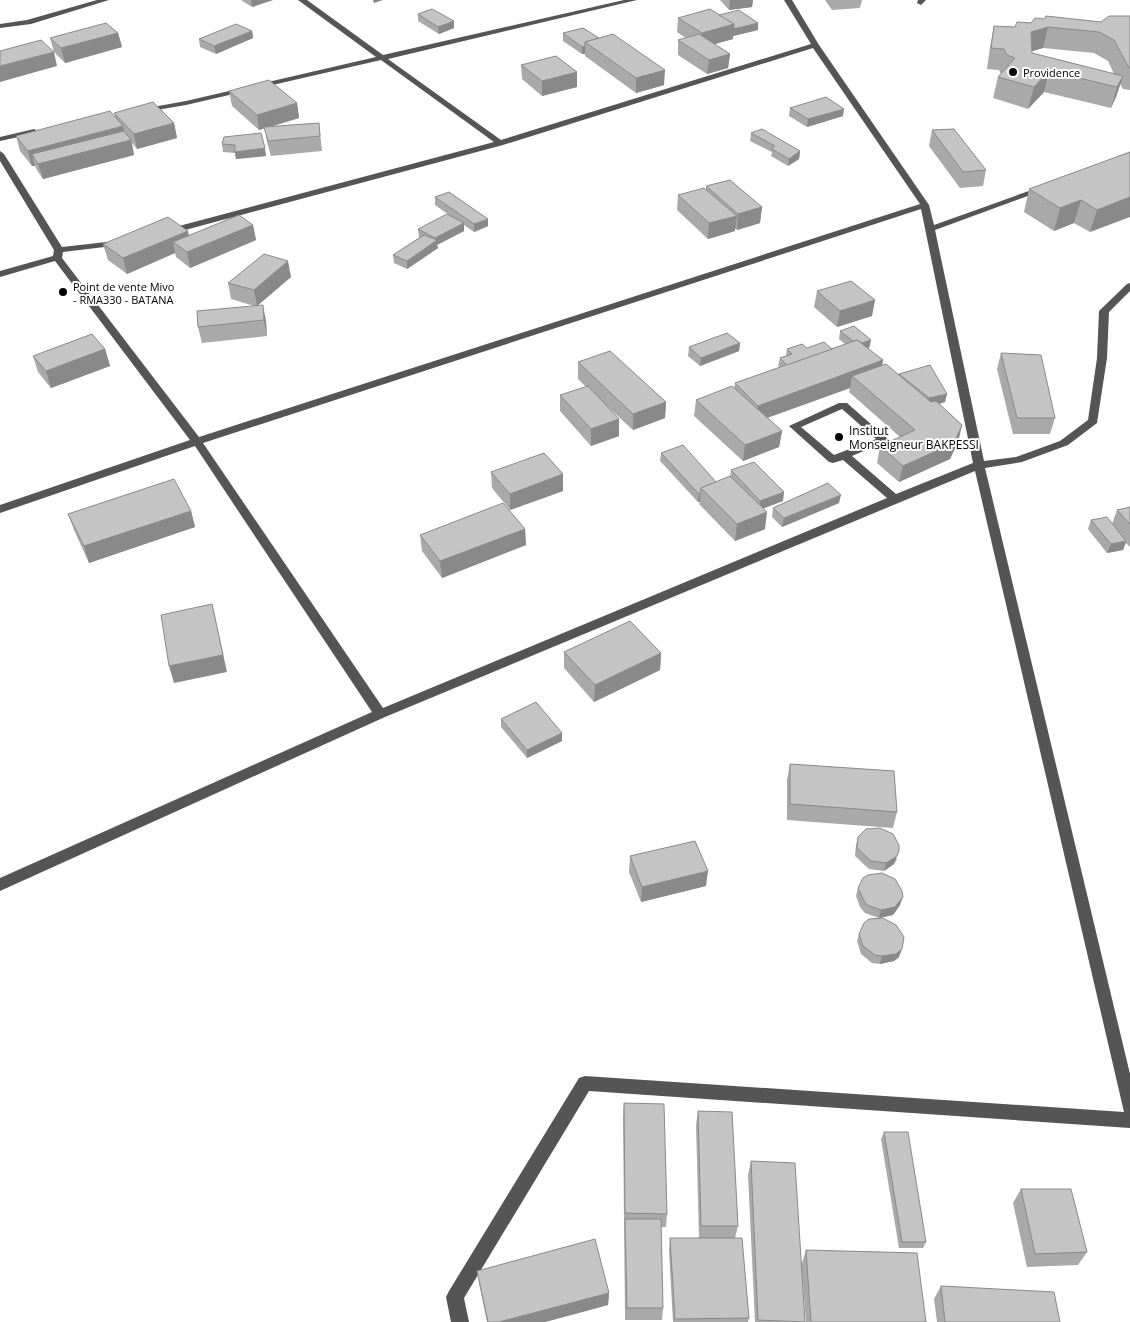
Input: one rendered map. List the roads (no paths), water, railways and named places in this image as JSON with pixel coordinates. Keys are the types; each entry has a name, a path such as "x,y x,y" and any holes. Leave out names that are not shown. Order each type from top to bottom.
{"street":[{"path":"0,26 28,22 105,0"},
{"path":"302,0 500,143"},
{"path":"128,113 186,103 631,0"},
{"path":"788,0 815,45 925,205 980,465 1130,1108"},
{"path":"162,234 500,143 815,45"},
{"path":"0,139 43,130"},
{"path":"0,154 58,254 197,441 380,714"},
{"path":"930,229 1048,187"},
{"path":"0,509 197,441 925,205"},
{"path":"0,274 58,254 134,240"},
{"path":"0,884 380,714 895,499 980,465 1018,460 1064,443 1093,421 1102,358 1104,311 1130,286"},
{"path":"843,405 884,440 844,455 833,460 794,426 843,405"},
{"path":"844,455 895,499"},
{"path":"460,1322 455,1296 584,1083 1130,1120"}],"place":[{"name":"Providence","path":"1013,72"},
{"name":"Point de vente Mivo - RMA330 - BATANA","path":"63,292"},
{"name":"Institut Monseigneur BAKPESSI","path":"839,437"}]}
